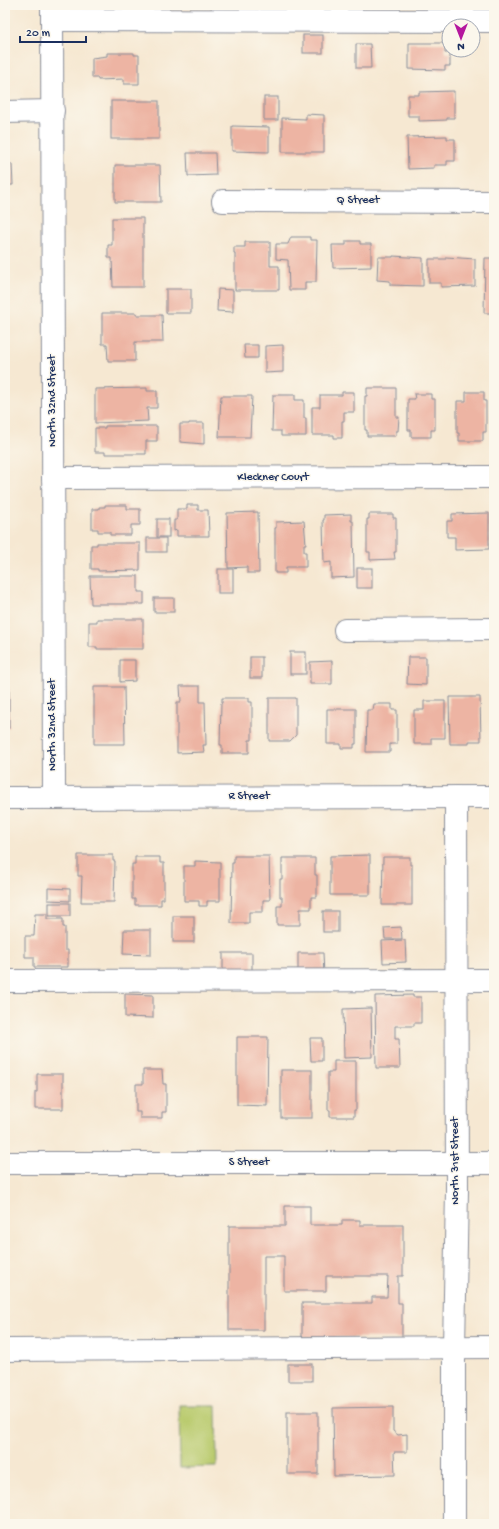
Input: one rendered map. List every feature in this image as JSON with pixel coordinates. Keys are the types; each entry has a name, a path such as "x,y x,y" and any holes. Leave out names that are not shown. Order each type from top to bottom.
{"street":[{"path":"52,12 494,20"},
{"name":"North 32nd Street","path":"52,12 54,798"},
{"path":"5,112 53,111"},
{"name":"Q Street","path":"223,201 494,202"},
{"name":"Kleckner Court","path":"52,478 494,477"},
{"path":"345,630 494,629"},
{"name":"North 31st Street","path":"454,1524 454,1347 457,1163 456,797"},
{"name":"R Street","path":"5,798 494,797"},
{"path":"5,981 494,980"},
{"name":"S Street","path":"5,1164 494,1163"},
{"path":"5,1350 494,1347"}],"green space":[{"path":"179,1405 216,1405 217,1467 180,1468"}],"building":[{"path":"88,5 123,5 123,7 121,7 121,13 112,13 112,8 88,8"},
{"path":"303,35 323,35 323,53 303,53"},
{"path":"409,43 441,43 441,58 450,58 450,66 445,66 445,70 409,69"},
{"path":"356,44 370,44 371,68 356,68"},
{"path":"107,53 134,53 134,55 139,55 139,84 124,84 124,79 98,80 98,78 92,78 92,58 107,56"},
{"path":"5,58 8,58 8,82 5,82"},
{"path":"454,91 454,118 447,118 447,120 419,121 419,116 408,116 408,95 419,95 419,92"},
{"path":"264,97 278,97 278,120 264,120"},
{"path":"111,101 159,101 159,139 111,139"},
{"path":"306,114 324,115 324,152 282,152 282,118 306,119"},
{"path":"232,126 269,127 269,152 232,151"},
{"path":"447,136 447,139 455,139 455,161 447,161 447,165 434,165 434,168 408,169 407,137"},
{"path":"187,153 215,153 216,175 188,176"},
{"path":"5,164 12,164 13,185 5,185"},
{"path":"115,165 160,165 161,202 115,202"},
{"path":"112,218 143,218 143,287 113,287 112,258 108,258 108,245 112,245"},
{"path":"291,237 310,237 310,240 317,240 316,282 305,282 305,290 289,290 288,260 276,259 276,244 288,244"},
{"path":"346,241 360,241 360,244 371,244 371,267 333,268 332,245 346,245"},
{"path":"245,242 270,242 270,266 279,266 279,290 235,290 234,247 245,247"},
{"path":"393,256 423,258 423,286 390,285 390,281 377,280 378,257"},
{"path":"446,257 475,259 475,286 441,287 441,283 429,283 429,259 446,259"},
{"path":"485,258 494,258 494,313 484,313"},
{"path":"166,289 191,289 191,313 166,313"},
{"path":"218,289 233,290 233,312 217,311"},
{"path":"102,313 162,315 163,342 135,342 135,361 108,361 107,344 102,344"},
{"path":"244,345 258,345 258,358 245,358"},
{"path":"283,345 283,372 265,373 265,346"},
{"path":"147,388 147,391 157,391 157,408 147,408 148,421 95,423 95,389"},
{"path":"367,388 396,388 396,417 399,417 396,436 367,436 367,430 365,430 365,396 367,396"},
{"path":"342,392 354,392 354,412 344,412 344,421 342,421 342,438 334,438 334,435 312,435 312,407 320,407 320,395 342,395"},
{"path":"466,392 484,392 484,401 486,401 486,432 483,432 483,441 459,441 459,433 457,433 457,401 466,401"},
{"path":"414,394 431,394 431,399 435,399 435,430 431,430 431,437 411,437 411,430 408,430 408,399 415,399"},
{"path":"273,395 295,395 295,400 304,400 306,436 281,436 281,431 272,431"},
{"path":"221,396 252,396 250,437 219,437"},
{"path":"204,423 204,444 180,442 180,424"},
{"path":"105,426 157,426 157,441 146,441 146,454 105,454 105,452 95,452 95,428 105,428"},
{"path":"105,505 127,505 127,509 140,509 140,525 131,525 131,535 110,535 110,532 98,532 98,529 92,529 92,509 99,509 99,507 105,507"},
{"path":"187,505 198,505 198,510 208,510 209,536 177,536 177,530 174,531 174,520 177,520 177,509 187,509"},
{"path":"258,512 259,573 247,573 247,567 228,568 227,513"},
{"path":"489,513 489,549 455,550 455,537 447,537 447,521 452,521 452,514"},
{"path":"351,514 351,521 353,521 354,577 331,578 331,562 324,563 324,515"},
{"path":"369,514 393,514 393,518 396,518 395,559 370,560 370,552 367,552 367,519 369,519"},
{"path":"157,519 169,519 169,537 157,537"},
{"path":"304,521 306,544 304,544 304,552 306,552 306,567 286,567 286,573 275,573 276,522"},
{"path":"147,538 166,538 166,552 147,552"},
{"path":"97,543 140,543 140,570 98,571 98,569 91,569 91,545 97,545"},
{"path":"357,568 372,568 372,588 357,588"},
{"path":"218,569 233,569 233,593 218,593"},
{"path":"90,576 138,576 138,592 144,592 144,604 91,604"},
{"path":"154,598 174,598 174,612 154,612"},
{"path":"97,619 143,619 143,649 97,649 97,647 89,647 89,622 97,622"},
{"path":"290,652 306,652 306,674 290,674"},
{"path":"250,657 262,657 262,678 250,678"},
{"path":"408,657 426,657 426,685 407,684"},
{"path":"120,660 135,660 135,681 120,682"},
{"path":"332,661 332,684 310,684 310,662"},
{"path":"180,686 200,686 200,702 205,702 206,745 203,745 204,752 177,753 177,702 181,702"},
{"path":"94,687 124,687 125,744 94,744"},
{"path":"5,688 9,688 9,728 5,728"},
{"path":"449,697 480,697 481,741 469,741 469,744 450,744"},
{"path":"222,698 249,698 249,702 252,702 252,740 249,740 249,753 222,753 222,745 220,745"},
{"path":"269,698 296,698 296,735 290,741 269,741"},
{"path":"424,701 445,701 445,738 431,738 431,744 414,744 414,710 424,710"},
{"path":"374,704 392,704 392,710 397,710 397,744 390,744 390,752 366,752 367,710 373,710"},
{"path":"327,709 356,709 356,744 354,744 354,748 341,748 341,744 327,744"},
{"path":"78,855 113,855 113,861 115,861 114,902 81,902 82,876 78,876"},
{"path":"370,855 370,895 330,895 330,856"},
{"path":"234,856 269,856 270,900 263,900 263,912 249,912 249,923 231,923 232,863 234,863"},
{"path":"135,857 160,857 160,863 164,863 164,899 161,899 161,905 135,905 135,899 132,899 132,864 135,864"},
{"path":"383,857 410,857 410,865 412,865 412,905 382,905"},
{"path":"282,858 315,858 317,897 311,897 311,909 300,909 300,925 277,925 277,906 282,906 282,897 280,897 280,879 282,879"},
{"path":"195,861 220,862 220,901 207,901 207,906 199,906 199,901 184,901 184,866 195,866"},
{"path":"48,888 70,889 70,901 48,900"},
{"path":"49,903 70,903 70,916 49,916"},
{"path":"323,911 338,911 338,932 323,932"},
{"path":"35,914 47,914 47,919 63,919 63,927 65,927 65,950 68,950 68,967 34,967 34,957 25,957 25,936 34,936"},
{"path":"173,916 194,916 194,942 173,942"},
{"path":"401,927 402,939 385,939 384,928"},
{"path":"124,930 151,930 151,955 123,954"},
{"path":"405,940 406,962 383,963 382,941"},
{"path":"223,953 252,953 252,975 223,975"},
{"path":"298,953 323,953 324,975 298,975"},
{"path":"125,994 153,995 153,1018 125,1017"},
{"path":"413,995 413,997 421,997 421,1023 414,1023 414,1026 395,1026 395,1039 399,1039 400,1068 376,1068 375,996"},
{"path":"371,1008 372,1057 344,1058 343,1009"},
{"path":"237,1037 268,1037 267,1106 237,1105"},
{"path":"310,1038 322,1038 322,1061 311,1061"},
{"path":"334,1061 356,1061 356,1110 354,1110 354,1117 330,1117 330,1110 328,1110 328,1072 334,1072"},
{"path":"143,1070 162,1070 163,1084 166,1084 166,1112 162,1112 162,1118 140,1118 140,1112 136,1112 136,1084 143,1084"},
{"path":"281,1070 312,1070 312,1118 281,1118"},
{"path":"37,1074 63,1074 63,1109 35,1109"},
{"path":"285,1206 310,1206 310,1225 342,1225 342,1220 360,1220 360,1225 403,1225 403,1276 398,1276 398,1303 402,1303 402,1338 302,1337 302,1303 372,1303 372,1297 387,1297 388,1276 326,1276 326,1291 284,1291 284,1256 264,1256 264,1330 229,1330 229,1226 285,1226"},
{"path":"288,1364 312,1364 312,1381 288,1381"},
{"path":"393,1407 393,1431 398,1435 407,1434 407,1452 394,1452 395,1475 334,1476 333,1408"},
{"path":"287,1412 318,1412 318,1474 287,1474"}]}
